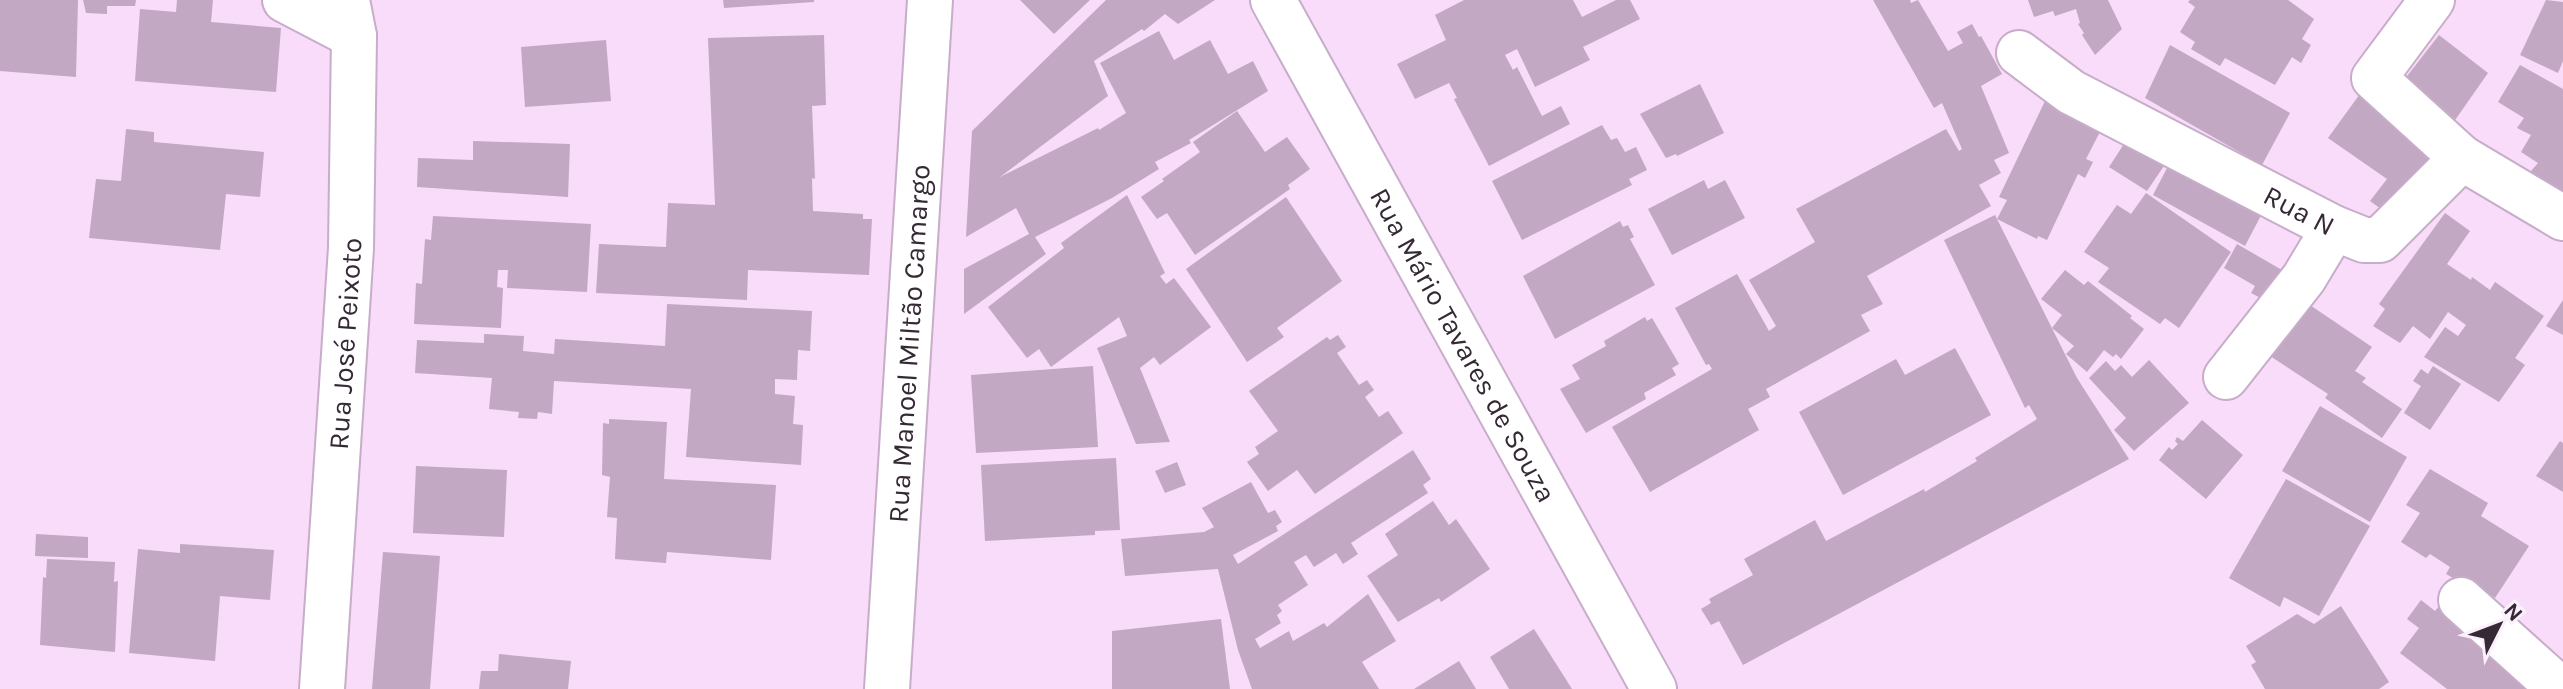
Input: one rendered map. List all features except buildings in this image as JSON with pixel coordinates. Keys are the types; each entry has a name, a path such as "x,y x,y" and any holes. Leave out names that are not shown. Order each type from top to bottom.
{"street":[{"path":"285,0 351,18"},
{"name":"Rua Manoel Miltão Camargo","path":"887,689 930,0"},
{"name":"Rua Mário Tavares de Souza","path":"1273,0 1654,689"},
{"path":"2432,0 2374,78 2462,158 2563,218"},
{"name":"Rua José Peixoto","path":"322,689 351,248 351,18"},
{"name":"Rua N","path":"2019,53 2071,92 2334,228 2364,240 2380,240 2462,158"},
{"path":"2226,377 2304,278 2334,228"},
{"path":"2461,600 2560,689"}]}
